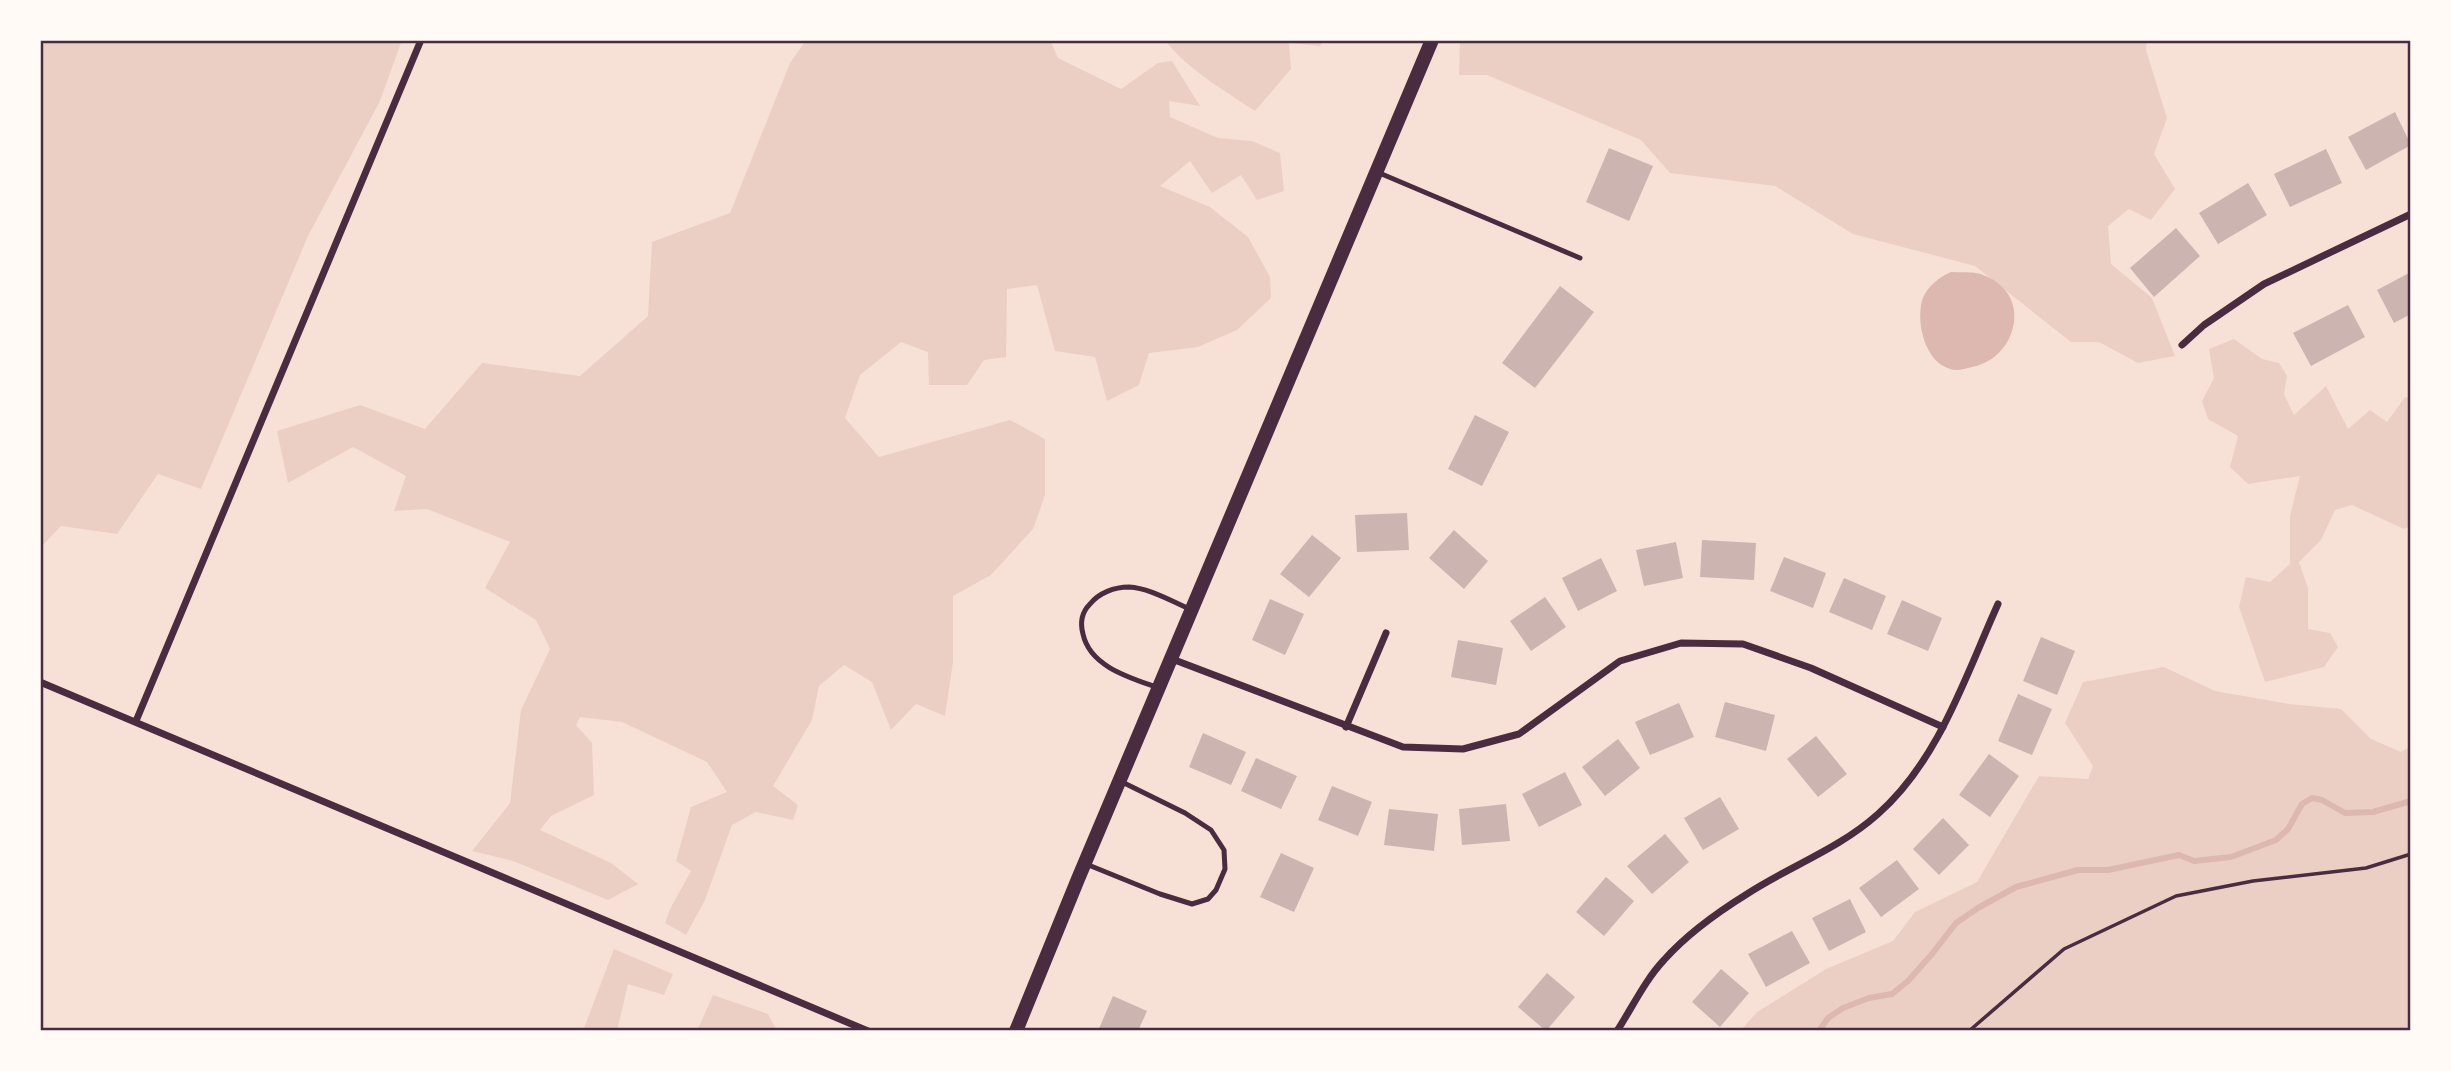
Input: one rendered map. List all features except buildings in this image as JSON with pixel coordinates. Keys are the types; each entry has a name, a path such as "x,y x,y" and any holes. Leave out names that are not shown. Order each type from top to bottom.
{"main road":[{"path":"1016,1031 1432,40"}],"street":[{"path":"136,722 421,40"},
{"path":"2182,345 2204,325 2264,284 2411,214"},
{"path":"1618,1031 1663,960 1702,925 1748,893 1849,837 1879,813 1922,766 1998,604"},
{"path":"1346,727 1386,633"},
{"path":"1172,659 1403,747 1463,749 1519,734 1620,661 1681,643 1743,644 1811,668 1942,727"},
{"path":"40,682 868,1031"}],"lane":[{"path":"1377,172 1580,258"},
{"path":"1160,689 1112,669 1098,658 1083,638 1082,619 1085,610 1104,593 1126,587 1148,592 1193,610"},
{"path":"1085,863 1160,894 1192,904 1208,900 1216,890 1225,869 1224,850 1211,830 1185,813 1120,781"}],"path":[{"path":"1969,1031 2064,949 2176,896 2253,881 2366,868 2411,853"}],"shaded area":[{"path":"40,40 402,40 380,101 308,236 201,489 158,474 117,534 61,526 40,548"},
{"path":"806,40 1050,40 1058,58 1121,89 1158,63 1172,61 1200,106 1169,101 1170,117 1218,138 1252,141 1280,153 1284,191 1257,200 1241,175 1212,193 1190,161 1160,186 1210,207 1248,237 1270,277 1271,298 1237,330 1198,347 1149,353 1139,385 1107,401 1095,357 1055,351 1037,285 1007,289 1006,357 984,360 967,385 929,385 928,352 901,342 860,375 845,418 879,457 1010,420 1045,439 1045,495 1033,529 991,575 953,596 953,662 945,716 916,704 891,730 872,682 844,665 819,686 812,720 773,786 798,805 793,820 756,812 732,825 705,900 686,935 665,923 691,871 676,861 691,807 727,792 707,762 622,722 580,717 576,725 592,743 594,795 551,816 540,830 611,863 638,884 608,900 513,861 472,851 510,803 521,710 550,649 536,620 485,588 510,542 427,509 394,511 406,476 353,447 288,483 277,431 360,405 425,429 482,363 580,376 648,316 652,242 730,213 790,63"},
{"path":"1165,40 1324,40 1320,46 1289,43 1291,69 1255,111 1195,70"},
{"path":"1460,40 2147,40 2146,50 2167,118 2154,154 2175,189 2151,220 2129,209 2108,226 2111,264 2152,298 2175,356 2138,363 2099,342 2071,342 1975,266 1853,234 1775,186 1670,173 1641,140 1487,75 1459,75"},
{"path":"1951,272 1976,273 1994,280 2008,295 2014,313 2011,334 1999,352 1983,364 1958,370 1946,368 1932,355 1923,336 1920,315 1922,300 1928,290 1936,281"},
{"path":"2234,339 2262,359 2279,363 2287,376 2284,394 2294,415 2326,386 2348,429 2370,410 2387,422 2405,397 2411,398 2411,526 2404,529 2352,505 2335,510 2321,540 2299,562 2308,588 2308,629 2330,633 2338,647 2324,667 2265,682 2239,607 2246,577 2270,582 2290,564 2290,516 2300,476 2248,484 2230,467 2238,436 2208,419 2202,401 2214,378 2209,349"},
{"path":"2164,667 2215,691 2289,704 2341,709 2371,739 2401,752 2411,746 2411,1031 1740,1031 1757,1012 1826,969 1893,941 1915,912 1977,882 2039,776 2088,779 2093,766 2065,723 2083,682"},
{"path":"614,949 673,974 664,995 628,984 617,1031 583,1031"},
{"path":"713,995 768,1014 777,1031 697,1031"}],"waterway":[{"path":"1819,1031 1828,1018 1843,1008 1869,998 1892,994 1908,981 1956,923 2016,887 2078,870 2108,870 2179,855 2194,861 2231,857 2276,840 2288,829 2302,804 2312,798 2322,800 2345,813 2373,812 2411,801"}]}
